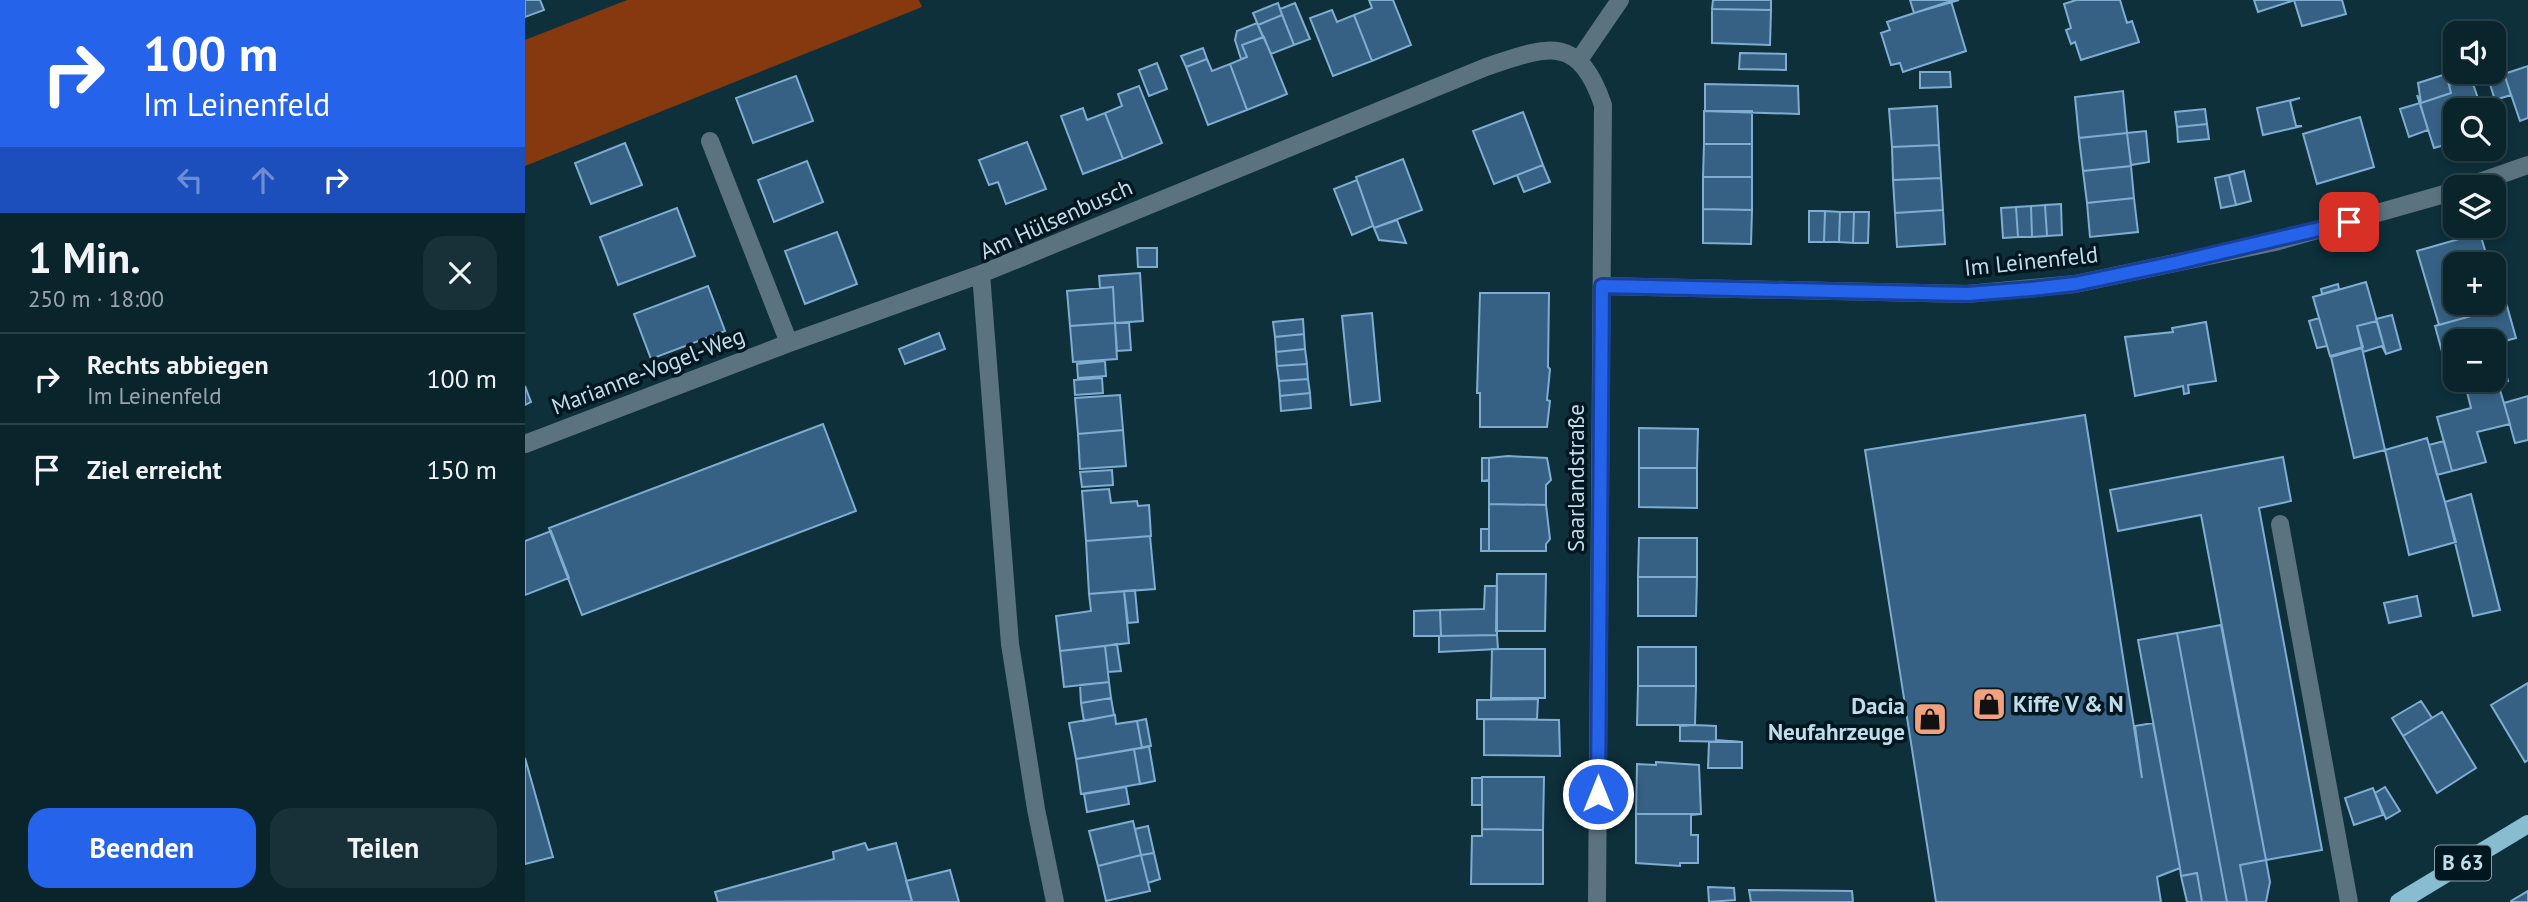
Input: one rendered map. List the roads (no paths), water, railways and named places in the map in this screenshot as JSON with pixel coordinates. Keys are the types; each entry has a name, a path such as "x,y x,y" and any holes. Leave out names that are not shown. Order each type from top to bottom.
{"main road":[{"name":"B 63","path":"2399,902 2528,824"}],"street":[{"path":"1580,60 1620,0"},
{"name":"Am Hülsenbusch","path":"1055,902 1036,808 1010,644 981,274 1486,67 1538,50 1559,51 1580,60"},
{"name":"Saarlandstraße","path":"1580,60 1594,79 1603,105 1597,902"},
{"path":"710,141 789,343"},
{"path":"2499,175 2528,165"},
{"name":"Im Leinenfeld","path":"1602,286 1967,294 2075,284 2275,242 2443,194"},
{"name":"Marianne-Vogel-Weg","path":"525,444 789,343 981,274"},
{"path":"2280,524 2349,902"}],"place":[{"name":"Kiffe V & N","path":"1989,704"},
{"name":"Dacia Neufahrzeuge","path":"1930,719"}]}
